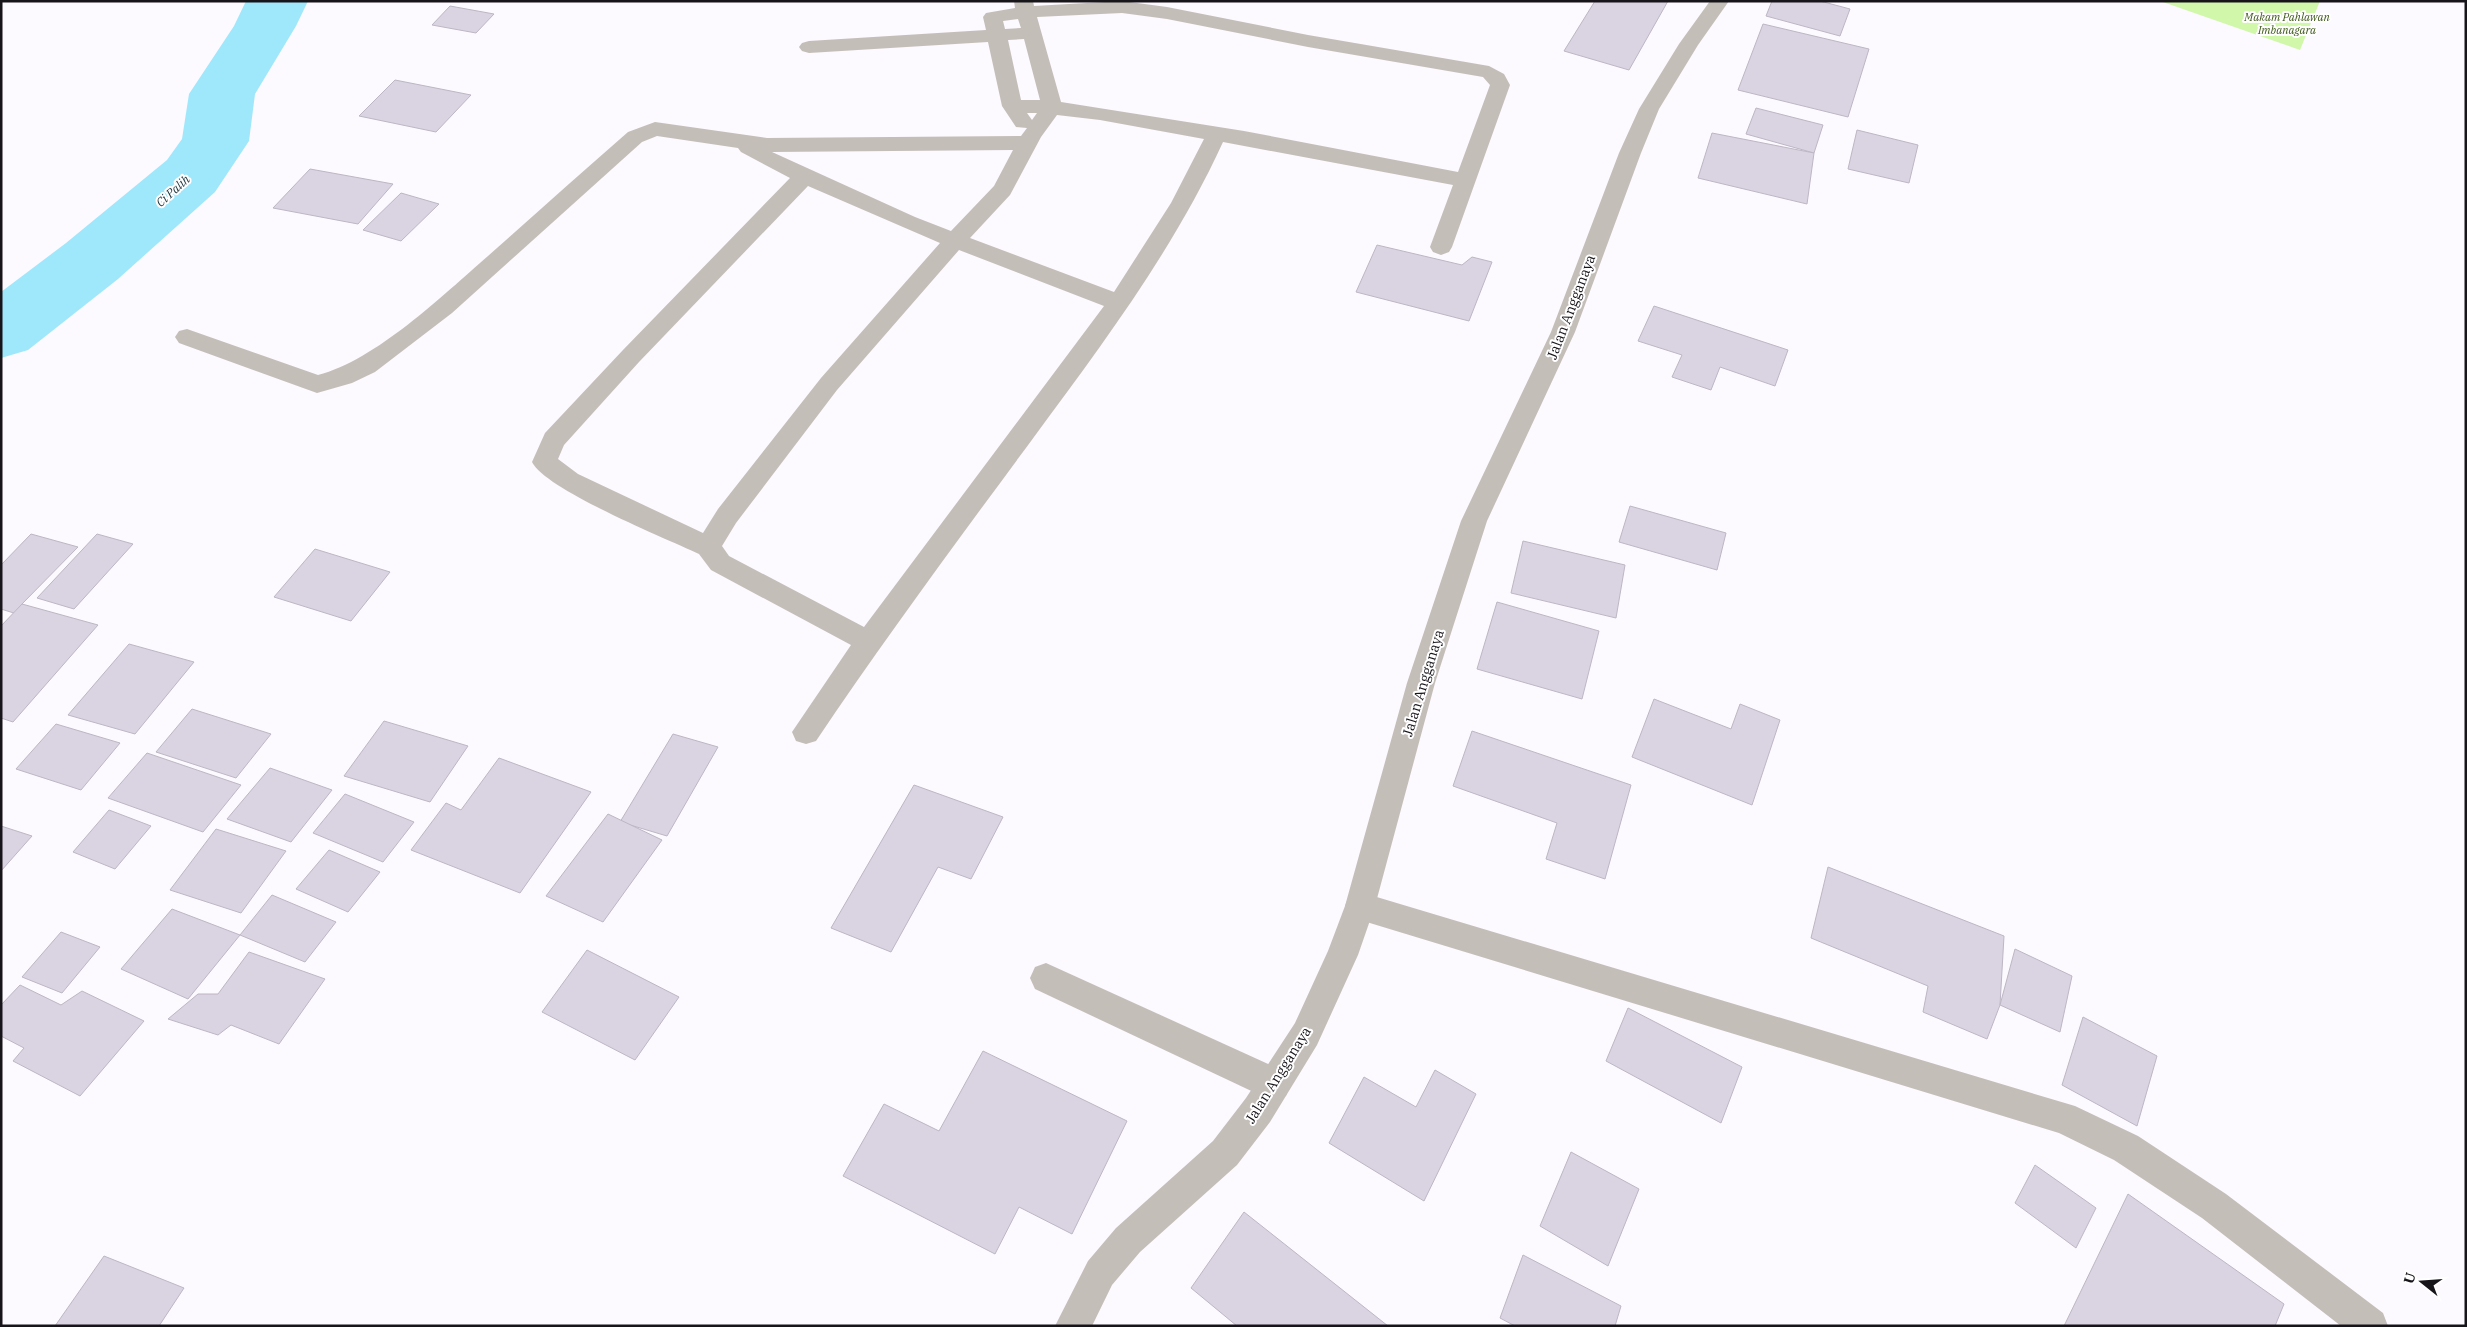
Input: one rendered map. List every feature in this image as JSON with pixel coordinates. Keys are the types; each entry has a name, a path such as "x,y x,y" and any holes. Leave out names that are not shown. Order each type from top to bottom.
{"street":[{"name":"Jalan Angganaya","path":"1072,1326 1100,1273 1128,1240 1225,1153 1258,1110 1306,1034 1342,955 1360,906 1421,684 1474,521 1563,332 1630,154 1649,109 1688,44 1720,1"},
{"path":"809,47 993,18 1025,7 1122,6 1308,41 1489,72 1497,78 1500,85 1441,247"},
{"path":"708,547 727,516 829,384 954,241 1002,190 1052,107 1025,7"},
{"path":"993,18 1032,33"},
{"path":"993,18 1012,106 1031,139"},
{"path":"1012,106 1052,107 1112,115 1216,135 1253,139 1466,181"},
{"path":"187,337 316,384 344,378 367,366 444,307 635,137 655,129 767,145 859,146 1031,139"},
{"path":"806,732 867,641 1120,303 1194,183 1216,135"},
{"path":"739,142 782,166 954,241 1120,303"},
{"path":"805,176 631,356 554,440 544,462 569,481 708,547 720,563 867,641"},
{"path":"1360,906 2063,1118 2126,1148 2214,1206 2370,1326"},
{"path":"1046,978 1274,1084"}],"green space":[{"name":"Makam Pahlawan Imbanagara","path":"2160,1 2320,1 2300,50"}],"building":[{"path":"1595,1 1668,1 1629,70 1564,51"},
{"path":"1772,1 1820,1 1850,9 1840,36 1766,16"},
{"path":"450,6 494,14 476,33 432,25"},
{"path":"1763,24 1869,49 1848,117 1738,90"},
{"path":"395,80 471,95 436,132 359,116"},
{"path":"1756,108 1823,125 1814,153 1746,134"},
{"path":"1857,130 1918,145 1909,183 1848,169"},
{"path":"1712,133 1814,153 1807,204 1698,178"},
{"path":"310,169 393,184 358,224 273,208"},
{"path":"401,193 439,204 401,241 363,230"},
{"path":"1377,245 1462,265 1472,257 1492,262 1469,321 1356,292"},
{"path":"1654,306 1788,350 1775,386 1720,367 1711,390 1672,377 1682,355 1638,341"},
{"path":"1630,506 1726,533 1717,570 1619,542"},
{"path":"31,534 78,547 22,604 17,614 1,609 1,565"},
{"path":"97,534 133,544 74,609 37,598"},
{"path":"1523,541 1625,565 1616,618 1511,593"},
{"path":"315,549 390,572 351,621 274,597"},
{"path":"1497,602 1599,631 1582,699 1477,669"},
{"path":"22,604 98,625 13,722 1,718 1,626"},
{"path":"129,644 194,662 135,734 68,715"},
{"path":"1654,699 1731,729 1740,704 1780,720 1752,805 1632,757"},
{"path":"192,709 271,734 236,778 156,752"},
{"path":"384,721 468,746 430,802 344,776"},
{"path":"56,724 120,743 81,790 16,769"},
{"path":"1472,731 1631,785 1605,879 1546,859 1557,823 1453,786"},
{"path":"673,734 718,747 667,836 620,822"},
{"path":"147,753 241,785 203,832 108,798"},
{"path":"499,758 591,792 520,893 411,850 446,803 461,810"},
{"path":"270,768 332,790 291,842 227,819"},
{"path":"914,785 1003,817 971,879 938,867 891,952 831,928"},
{"path":"345,794 414,822 383,862 313,833"},
{"path":"109,810 151,826 115,869 73,852"},
{"path":"608,814 662,840 603,922 546,896"},
{"path":"1,826 32,836 1,871"},
{"path":"216,829 286,851 241,913 170,890"},
{"path":"329,850 380,872 348,912 296,889"},
{"path":"1828,867 2004,936 2000,1005 1987,1039 1923,1012 1928,986 1811,938"},
{"path":"272,895 336,922 305,962 240,935"},
{"path":"172,909 240,935 188,999 121,969"},
{"path":"61,932 100,947 62,993 22,977"},
{"path":"2015,949 2072,976 2060,1032 2000,1005"},
{"path":"587,950 679,997 635,1060 542,1012"},
{"path":"249,952 325,979 279,1044 231,1025 218,1035 168,1019 198,994 218,994"},
{"path":"20,985 61,1005 82,991 144,1021 80,1096 13,1061 24,1048 1,1036 1,1005"},
{"path":"1628,1008 1742,1067 1721,1123 1606,1061"},
{"path":"2083,1017 2157,1056 2137,1126 2062,1085"},
{"path":"983,1051 1127,1121 1072,1234 1019,1207 995,1254 843,1176 884,1104 939,1131"},
{"path":"1435,1070 1476,1094 1424,1201 1329,1143 1364,1077 1416,1107"},
{"path":"1571,1152 1639,1189 1608,1266 1540,1226"},
{"path":"2035,1165 2096,1208 2076,1248 2015,1203"},
{"path":"2128,1194 2284,1304 2275,1326 2064,1326"},
{"path":"1244,1212 1388,1326 1237,1326 1191,1288"},
{"path":"1523,1255 1621,1306 1615,1326 1515,1326 1500,1318"},
{"path":"104,1256 184,1288 159,1326 55,1326"}],"waterway":[{"name":"Ci Palih","path":"1,331 92,261 191,176 215,141 222,94 265,26 277,1"}]}
